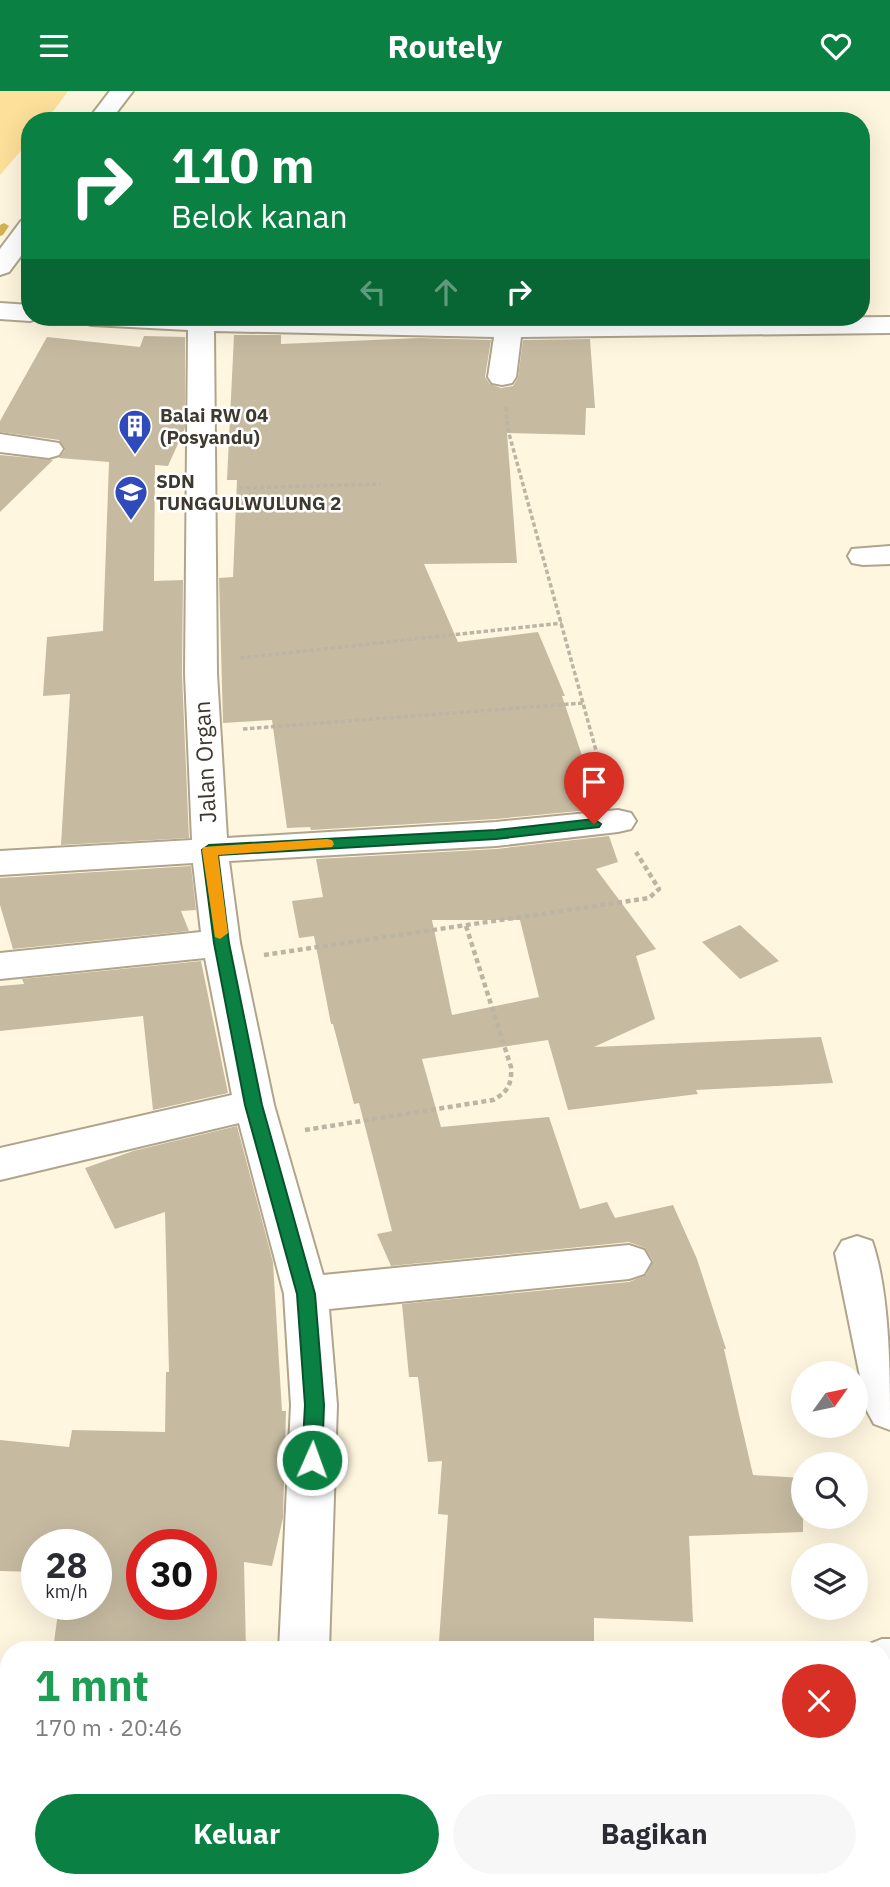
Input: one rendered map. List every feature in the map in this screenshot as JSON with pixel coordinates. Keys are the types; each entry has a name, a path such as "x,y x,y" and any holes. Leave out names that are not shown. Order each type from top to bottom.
{"street":[{"path":"105,112 122,91"},
{"path":"0,267 21,238"},
{"path":"0,311 21,312"},
{"path":"870,325 890,325"},
{"name":"Jalan Organ","path":"201,326 201,663 209,850 223,951 258,1121 306,1294 314,1405 304,1641"},
{"path":"324,326 607,330 833,326"},
{"path":"502,377 509,329"},
{"path":"0,443 49,449"},
{"path":"0,863 496,834 618,821"},
{"path":"0,966 223,951"},
{"path":"5,1163 258,1121"},
{"path":"306,1294 629,1262"},
{"path":"871,1278 890,1411"}],"path":[{"path":"223,951 466,926 649,898 657,891 618,821 602,776 508,430 502,377"},
{"path":"200,489 381,484"},
{"path":"201,663 562,623"},
{"path":"204,733 583,703"},
{"path":"258,1121 493,1100 506,1093 510,1086 511,1067 466,926"}],"shaded area":[{"path":"0,91 68,91 53,112 21,112 21,150 0,175"}],"building":[{"path":"234,335 281,335 281,344 419,338 491,340 485,377 490,384 501,388 513,386 518,378 523,340 590,339 595,408 586,408 585,435 507,433 517,563 424,564 458,642 538,632 565,696 562,696 600,809 496,819 311,830 310,827 287,828 272,720 223,723 219,578 233,577 237,480 227,480"},
{"path":"144,336 185,337 185,428 168,466 155,465 154,581 183,580 182,674 189,838 61,845 70,694 43,696 47,637 103,631 109,462 59,458 65,450 59,440 0,432 0,421 47,337 140,347"},
{"path":"0,455 53,460 0,512"},
{"path":"609,836 618,862 596,869 656,949 636,956 655,1019 594,1047 821,1037 833,1083 696,1090 698,1094 568,1110 548,1040 422,1059 441,1127 549,1117 580,1209 607,1202 615,1218 673,1205 697,1259 726,1349 753,1475 791,1477 791,1529 803,1529 803,1532 689,1536 693,1622 594,1618 594,1641 439,1641 448,1515 438,1514 442,1461 428,1462 418,1377 409,1377 402,1304 629,1282 646,1275 653,1261 645,1248 629,1242 391,1266 377,1234 392,1231 359,1103 354,1104 331,1024 314,936 299,938 292,901 323,897 316,859 496,849","holes":["432,920 520,920 539,997 452,1015"]},
{"path":"191,866 196,910 181,911 189,931 13,949 0,905 0,878"},
{"path":"740,925 779,961 740,979 702,942"},
{"path":"201,961 228,1093 153,1110 143,1016 0,1031 0,986 24,984 22,979"},
{"path":"237,1126 273,1262 282,1411 286,1411 283,1518 272,1566 244,1562 246,1641 54,1641 57,1620 112,1620 112,1529 21,1529 21,1572 0,1571 0,1440 69,1447 72,1430 165,1432 166,1372 169,1372 165,1212 115,1229 85,1168 133,1151"}],"waterway":[{"path":"0,233 4,226"}],"slow traffic":[{"path":"220,933 209,850 327,844"}],"place":[{"name":"Balai RW 04 (Posyandu)","path":"135,456"},
{"name":"SDN TUNGGULWULUNG 2","path":"131,522"}],"route":[{"path":"312,1460 314,1405 306,1294 254,1105 221,943 209,850 496,834 594,824"}]}
